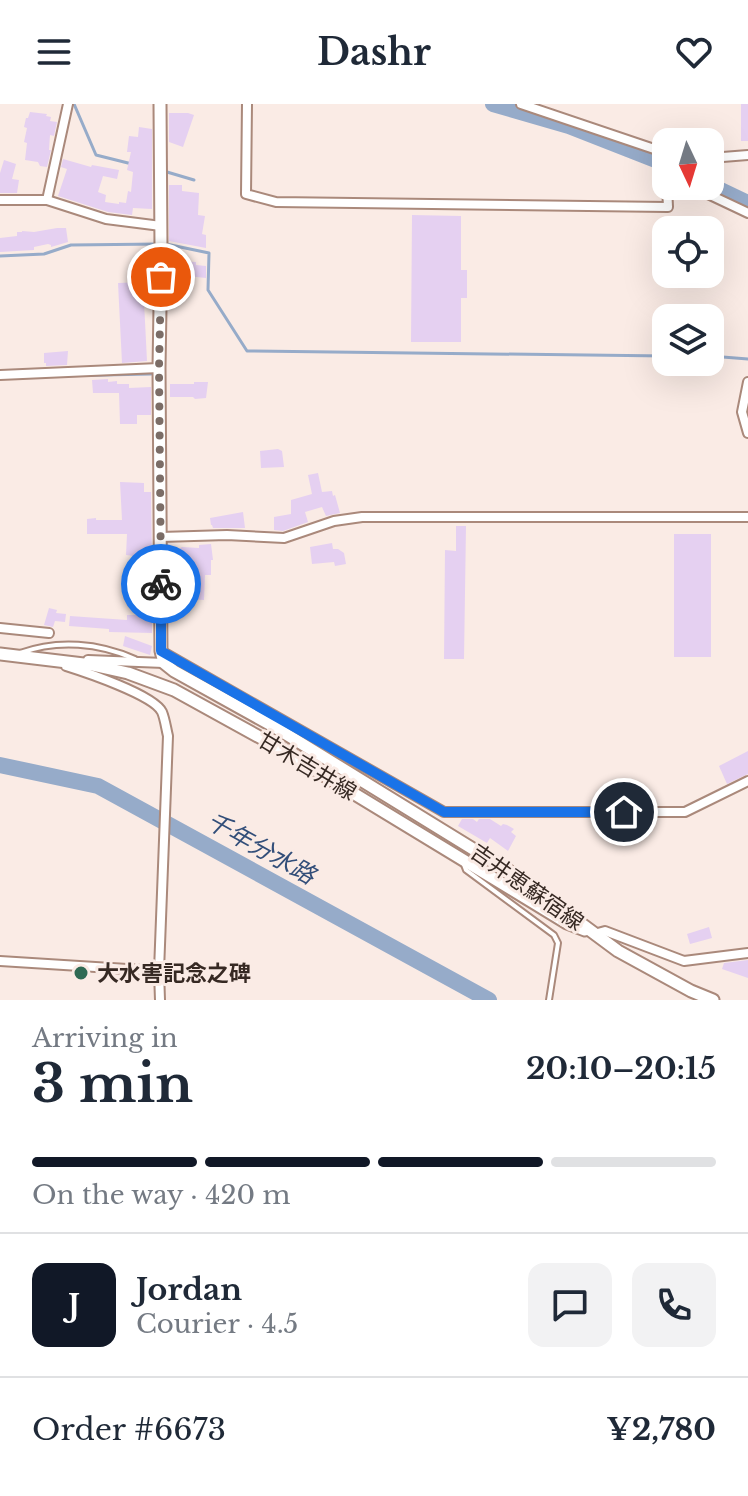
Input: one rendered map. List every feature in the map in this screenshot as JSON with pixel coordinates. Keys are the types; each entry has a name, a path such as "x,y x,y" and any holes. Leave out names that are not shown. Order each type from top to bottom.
{"main road":[{"path":"160,104 159,368 163,657"},
{"name":"甘木吉井線","path":"6,655 92,665 128,673 174,690 274,745 567,923 594,934"},
{"name":"吉井恵蘇宿線","path":"163,657 174,671 273,726 517,876 594,934 653,971 713,1000"}],"street":[{"path":"47,200 68,104"},
{"path":"247,104 246,194 276,202 668,207 668,200"},
{"path":"521,104 652,148"},
{"path":"724,157 748,155"},
{"path":"0,200 47,200 106,219 161,226"},
{"path":"721,200 748,213"},
{"path":"0,375 159,368"},
{"path":"748,382 742,412 748,433"},
{"path":"161,537 227,535 284,538 334,521 362,517 748,517"},
{"path":"0,628 49,633"},
{"path":"47,659 141,662 163,657 444,812 685,812 748,781"},
{"path":"47,659 111,682 161,709 168,736 160,1000"},
{"path":"594,934 605,931 684,961 748,953"},
{"path":"0,961 159,971"}],"lane":[{"path":"6,655 54,645 84,645 117,651 141,662"},
{"path":"463,860 466,870 554,935 558,943 549,1000"}],"building":[{"path":"741,104 748,104 748,141 741,141"},
{"path":"30,112 47,114 51,117 50,121 57,122 54,136 50,135 47,167 25,160 27,128 24,127"},
{"path":"169,113 194,115 183,147 169,142"},
{"path":"139,127 152,129 152,209 133,208 132,215 108,212 58,196 67,169 61,167 63,159 91,167 119,170 117,179 103,176 98,192 106,195 105,202 126,203 128,191 131,192 133,172 127,170 131,152 127,152 129,136 138,137"},
{"path":"4,160 16,164 12,179 19,180 17,193 0,193 0,173"},
{"path":"169,185 182,185 182,191 199,193 198,215 205,216 202,234 206,235 206,248 169,241"},
{"path":"412,215 461,216 461,270 467,270 467,298 461,298 461,342 411,342"},
{"path":"66,228 68,242 51,247 48,244 34,247 34,250 0,252 0,238 17,236 17,232 22,231"},
{"path":"176,261 206,266 206,278 177,275"},
{"path":"143,282 147,361 122,363 118,283"},
{"path":"68,351 67,365 46,366 44,363 44,353"},
{"path":"108,379 108,382 129,384 129,388 151,387 151,415 137,415 137,424 120,424 119,393 93,393 92,380"},
{"path":"208,382 206,398 170,397 170,384"},
{"path":"260,451 282,451 284,467 261,468"},
{"path":"318,473 322,492 332,491 340,513 326,516 322,507 305,512 308,522 283,531 274,530 274,517 291,514 291,500 312,494 308,475"},
{"path":"120,482 144,483 144,492 151,492 152,562 149,578 152,580 152,597 136,594 136,558 126,555 127,534 87,534 87,519 122,520"},
{"path":"243,512 245,528 213,528 211,525 210,518"},
{"path":"456,526 466,526 464,659 444,659 445,550 456,551"},
{"path":"674,534 711,534 711,657 674,657"},
{"path":"332,543 333,549 344,553 346,564 312,564 310,547"},
{"path":"211,544 213,560 211,575 205,575 204,600 169,598 170,552 177,552 182,547 199,548 199,545"},
{"path":"49,608 66,614 65,622 55,621 53,627 44,625"},
{"path":"127,615 152,615 152,633 109,632 109,629 69,626 70,616 127,620"},
{"path":"125,636 152,646 150,655 123,646"},
{"path":"748,751 748,774 727,784 719,766"},
{"path":"462,819 477,822 479,819 490,819 514,829 511,832 516,836 508,851 490,838 487,843 458,826"},
{"path":"709,927 712,938 690,944 687,934"},
{"path":"748,960 748,978 722,969 724,963"}],"waterway":[{"path":"74,104 96,155 132,164"},
{"path":"493,104 569,126 652,159"},
{"path":"167,172 194,180"},
{"path":"724,192 748,203"},
{"path":"0,256 44,254 71,245 159,244"},
{"path":"166,244 209,253 208,290 247,351 652,356"},
{"path":"724,357 748,359"},
{"path":"56,376 151,374"},
{"name":"千年分水路","path":"0,765 98,786 489,1000"}],"way so far":[{"path":"161,277 161,584"}],"place":[{"name":"大水害記念之碑","path":"81,973"}],"route":[{"path":"161,584 161,651 444,812 624,812"}]}
